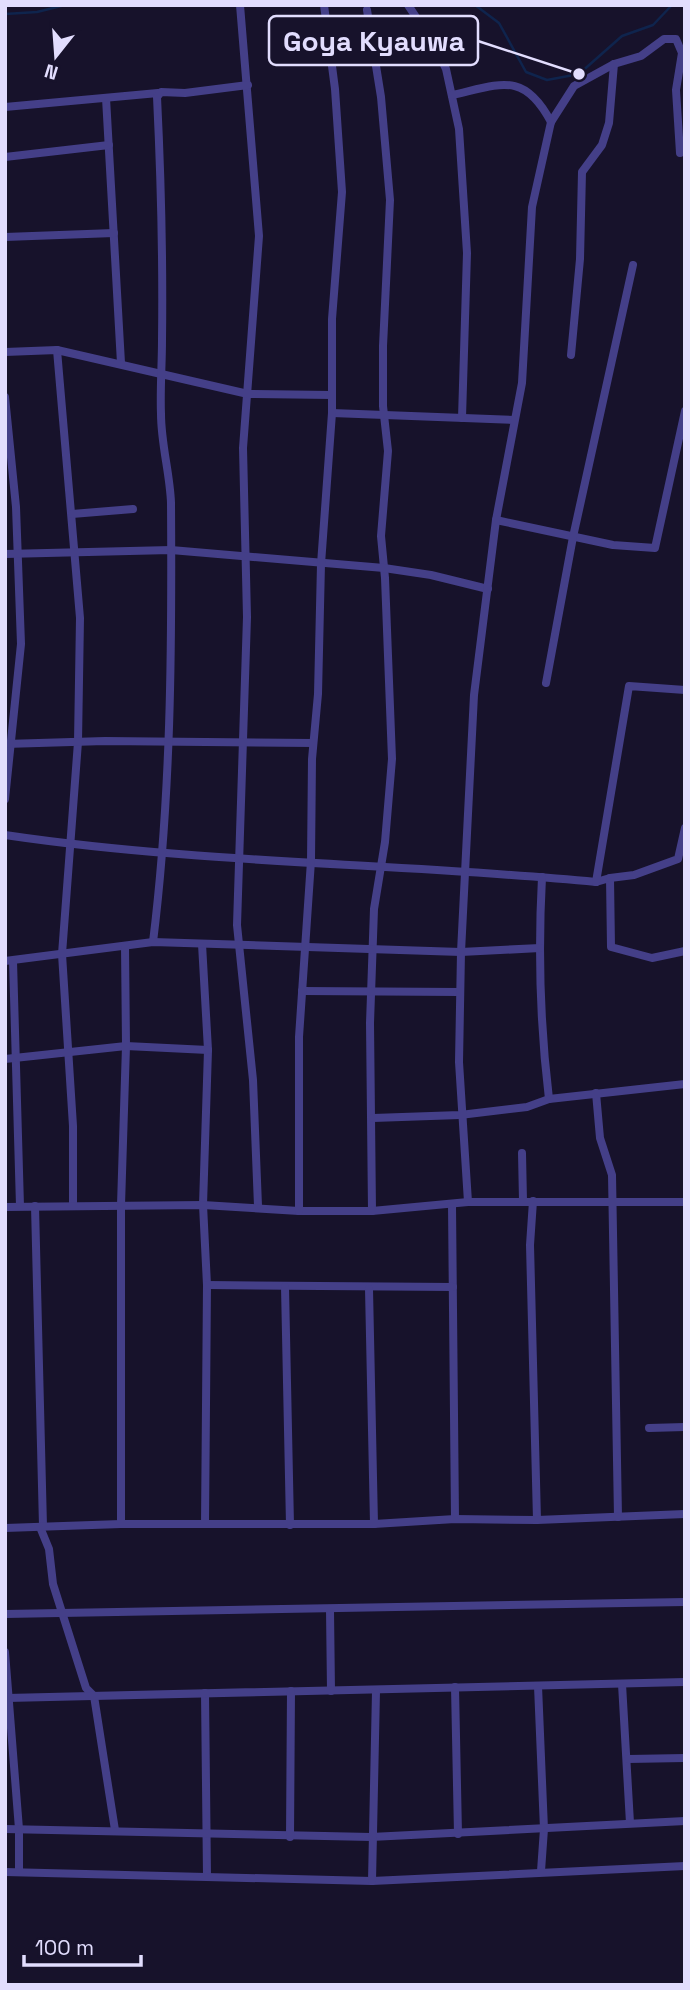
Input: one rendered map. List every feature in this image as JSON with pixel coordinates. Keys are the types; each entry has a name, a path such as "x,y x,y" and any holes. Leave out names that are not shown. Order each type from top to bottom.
{"street":[{"path":"240,5 259,236 243,448 247,557 239,944 253,1080 258,1206"},
{"path":"299,1211 303,948 311,861 321,564 332,413 332,319 342,192 335,89 324,5"},
{"path":"408,5 436,46 446,69 459,129 467,253 461,418"},
{"path":"367,10 381,97 390,200 383,346 384,416 388,451 381,536 392,759 385,842 373,909 373,1211"},
{"path":"468,1202 460,1115 460,992 474,695 496,520 522,383 532,208 551,122 574,86 614,64 641,56 664,39 676,39 682,53 676,90 680,153"},
{"path":"571,355 580,259 582,172 602,145 609,123 614,64"},
{"path":"452,95 500,84 523,87 539,99 551,122"},
{"path":"5,107 248,85"},
{"path":"153,942 163,854 171,550 171,500 162,438 159,373 162,342 158,93"},
{"path":"106,98 121,363"},
{"path":"5,157 109,145"},
{"path":"5,237 114,233"},
{"path":"546,683 573,537 633,265"},
{"path":"5,352 57,350 248,394 332,395"},
{"path":"57,350 80,618 78,742 62,954 69,1054 73,1206"},
{"path":"5,397 19,553 21,644 7,745 5,799"},
{"path":"496,520 613,545 656,548 685,411"},
{"path":"332,413 514,420"},
{"path":"72,514 133,509"},
{"path":"5,554 171,550 384,568 431,575 488,589"},
{"path":"596,882 629,686 685,691"},
{"path":"7,745 78,742 313,743"},
{"path":"5,835 163,854 241,860 311,861 596,882 634,875 682,857 685,828"},
{"path":"542,877 542,1038 549,1099"},
{"path":"610,878 611,947 652,958 685,951"},
{"path":"20,1206 18,1058 9,961 153,942 461,952 540,948"},
{"path":"202,944 208,1050 203,1205 206,1285 205,1524"},
{"path":"121,1524 121,1205 126,1046 125,946"},
{"path":"302,991 460,992"},
{"path":"5,1059 126,1046 208,1050"},
{"path":"373,1118 460,1115 527,1107 549,1099 685,1084"},
{"path":"596,1093 600,1138 612,1175 618,1517"},
{"path":"522,1153 531,1258 537,1520"},
{"path":"5,1207 203,1205 258,1206 299,1211 373,1211 468,1202 685,1202"},
{"path":"452,1205 455,1519"},
{"path":"35,1206 42,1526 62,1612 86,1688 94,1696 115,1830"},
{"path":"206,1285 369,1289 453,1287"},
{"path":"285,1287 290,1525"},
{"path":"369,1289 374,1524"},
{"path":"649,1428 685,1427"},
{"path":"5,1528 121,1524 374,1524 455,1519 537,1520 685,1514"},
{"path":"5,1615 685,1602"},
{"path":"330,1610 331,1691"},
{"path":"5,1652 19,1829 19,1872"},
{"path":"7,1698 685,1682"},
{"path":"622,1684 630,1823"},
{"path":"538,1686 544,1829 541,1871"},
{"path":"455,1687 458,1834"},
{"path":"290,1837 291,1690"},
{"path":"372,1881 376,1691"},
{"path":"205,1693 209,1832 207,1876"},
{"path":"628,1759 685,1758"},
{"path":"5,1829 371,1837 685,1821"},
{"path":"5,1872 372,1881 685,1866"}],"waterway":[{"path":"5,14 37,12 65,5"},
{"path":"475,5 499,23 526,72 547,80 579,74 622,36 653,25 672,5"}],"place":[{"name":"Goya Kyauwa","path":"579,74"}]}
